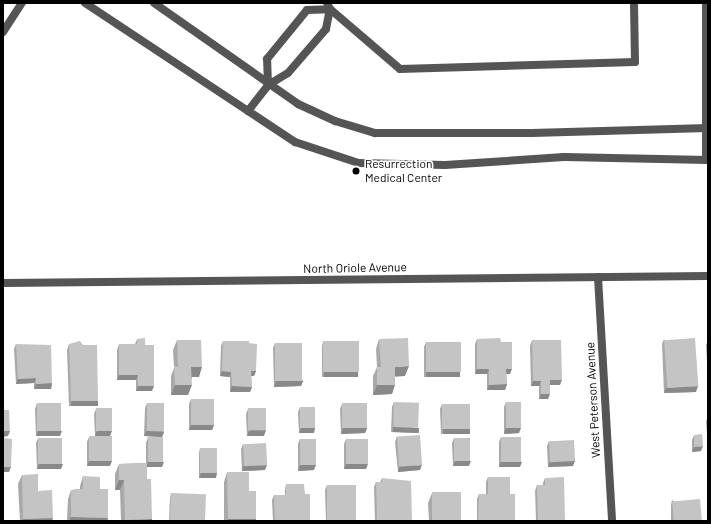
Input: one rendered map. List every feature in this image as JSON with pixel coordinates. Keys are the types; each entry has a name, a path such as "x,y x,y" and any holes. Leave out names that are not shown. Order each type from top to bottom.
{"street":[{"path":"3,32 22,3"},
{"path":"85,3 295,142 359,163 445,165 564,156 707,160 706,3"},
{"path":"154,3 268,85 317,112 375,133 532,133 707,128"},
{"path":"329,6 400,69 635,62 634,3"},
{"path":"248,111 268,85 288,74 326,29 329,6"},
{"path":"268,85 267,59 307,10 329,6"},
{"name":"North Oriole Avenue","path":"3,283 708,276"},
{"name":"West Peterson Avenue","path":"598,277 612,521"}],"building":[{"path":"145,338 145,345 154,345 154,386 138,386 138,375 119,375 119,344 137,344 137,339"},
{"path":"408,338 409,366 395,367 395,385 377,385 377,367 381,367 379,339"},
{"path":"500,338 501,342 512,342 512,369 506,369 507,384 489,385 489,369 477,369 477,339"},
{"path":"695,338 698,386 667,388 664,340"},
{"path":"177,340 201,340 202,367 191,367 192,385 175,385 174,366 178,367"},
{"path":"532,340 561,340 562,380 550,380 550,394 541,394 541,381 533,381"},
{"path":"80,341 83,345 97,345 98,401 71,401 69,344"},
{"path":"223,341 249,341 249,343 257,344 256,371 251,371 252,387 232,386 231,372 222,371"},
{"path":"323,341 359,341 359,372 323,372"},
{"path":"426,342 461,342 461,372 426,372"},
{"path":"275,343 302,343 302,381 275,381"},
{"path":"16,344 51,345 52,383 36,384 36,378 18,379"},
{"path":"191,399 214,399 214,425 191,425"},
{"path":"394,402 419,403 418,428 393,427"},
{"path":"506,402 521,402 521,428 506,428"},
{"path":"37,403 61,403 61,431 37,431"},
{"path":"147,403 164,403 164,431 147,431"},
{"path":"342,403 367,403 367,428 342,428"},
{"path":"442,404 470,404 470,429 442,429"},
{"path":"300,407 315,407 315,428 300,428"},
{"path":"96,408 112,408 112,431 96,431"},
{"path":"248,408 266,408 266,430 248,430"},
{"path":"3,410 9,410 10,431 3,431"},
{"path":"702,434 703,446 694,447 694,435"},
{"path":"420,435 422,465 399,467 397,437"},
{"path":"89,436 112,436 112,461 89,461"},
{"path":"148,437 163,437 163,462 148,462"},
{"path":"501,437 521,437 521,462 501,462"},
{"path":"3,438 12,439 11,467 3,467"},
{"path":"38,438 62,438 62,464 38,464"},
{"path":"454,438 470,438 470,461 454,461"},
{"path":"300,439 316,439 316,465 300,465"},
{"path":"346,439 368,439 368,464 346,464"},
{"path":"574,440 575,461 550,462 549,441"},
{"path":"266,443 267,465 244,466 243,444"},
{"path":"200,448 217,448 217,473 200,473"},
{"path":"147,463 147,479 151,479 152,519 125,520 124,480 119,480 119,464"},
{"path":"227,472 249,472 249,491 256,491 256,519 228,519"},
{"path":"38,474 38,491 52,490 53,518 23,519 22,475"},
{"path":"83,476 100,477 100,489 108,489 108,518 71,517 71,490 83,489"},
{"path":"488,477 510,477 510,494 515,494 515,521 478,521 479,494 488,494"},
{"path":"564,477 565,521 538,521 537,485 545,485 545,478"},
{"path":"382,478 411,481 412,521 377,521 376,482 382,482"},
{"path":"286,484 304,484 305,494 310,494 310,521 275,521 274,495 286,495"},
{"path":"327,485 356,485 356,521 327,521"},
{"path":"432,492 461,492 461,520 432,520"},
{"path":"171,493 206,494 205,521 170,521"},
{"path":"700,499 702,521 674,521 672,501"}],"place":[{"name":"Resurrection Medical Center","path":"356,171"}]}
